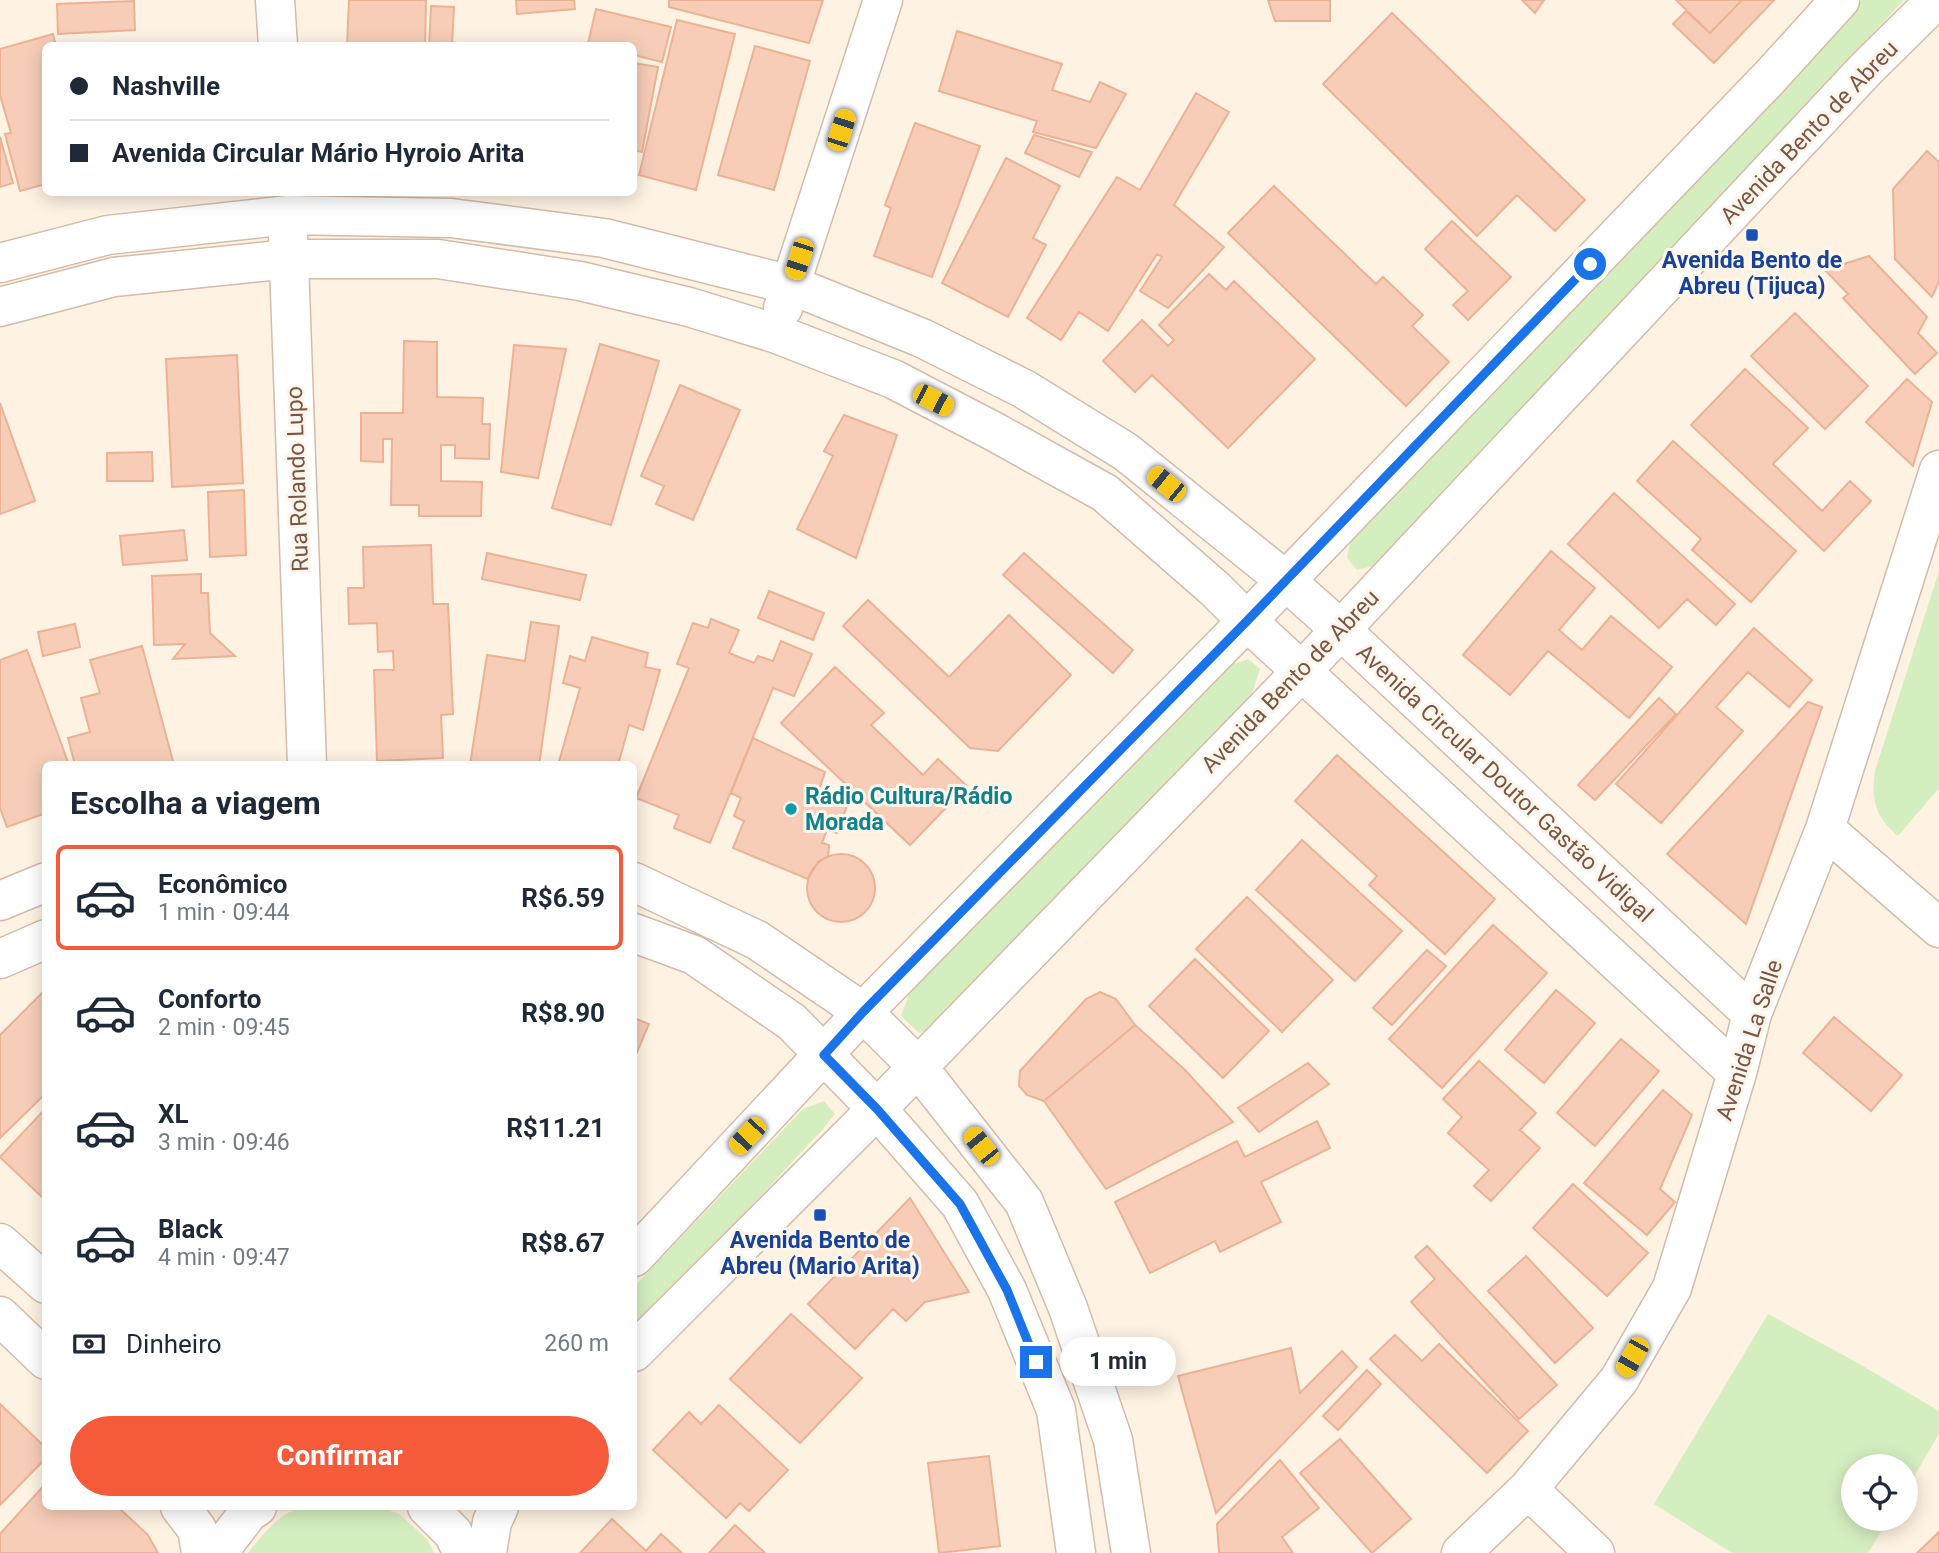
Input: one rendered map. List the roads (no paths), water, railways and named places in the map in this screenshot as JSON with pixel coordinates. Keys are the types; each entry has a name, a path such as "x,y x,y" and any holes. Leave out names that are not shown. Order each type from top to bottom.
{"street":[{"path":"275,0 278,42"},
{"path":"774,333 883,0"},
{"path":"637,1254 863,1012 1247,621 1769,78 1840,0"},
{"name":"Avenida Bento de Abreu","path":"637,1349 877,1109 1302,671 1866,69 1936,0"},
{"name":"Avenida Circular Doutor Gastão Vidigal","path":"0,262 108,235 287,204 452,218 604,238 791,285 922,338 1024,388 1126,452 1285,580 1752,1014"},
{"name":"Rua Rolando Lupo","path":"287,204 307,761"},
{"path":"0,307 114,276 289,259 438,259 580,281 689,307 774,333 893,379 993,430 1105,493 1214,589 1737,1073"},
{"name":"Avenida La Salle","path":"1461,1553 1528,1489 1619,1380 1672,1287 1737,1073 1752,1014 1825,829 1939,470"},
{"path":"1825,829 1939,928"},
{"path":"637,883 757,940 863,1012 917,1066 1024,1202 1068,1308 1114,1440 1131,1553"},
{"path":"0,901 42,884"},
{"path":"637,934 694,956 792,1022 877,1109 960,1204 1007,1290 1056,1410 1076,1553"},
{"path":"0,959 42,941"},
{"path":"0,1242 42,1280"},
{"path":"0,1316 42,1356"},
{"path":"1528,1489 1595,1553"},
{"path":"182,1510 197,1529 201,1553"},
{"path":"220,1553 251,1510"},
{"path":"431,1510 453,1533 463,1553"},
{"path":"487,1553 492,1522 498,1510"}],"place":[{"name":"Avenida Bento de Abreu (Tijuca)","path":"1752,235"},
{"name":"Rádio Cultura/Rádio Morada","path":"791,809"},
{"name":"Avenida Bento de Abreu (Mario Arita)","path":"820,1215"}]}
